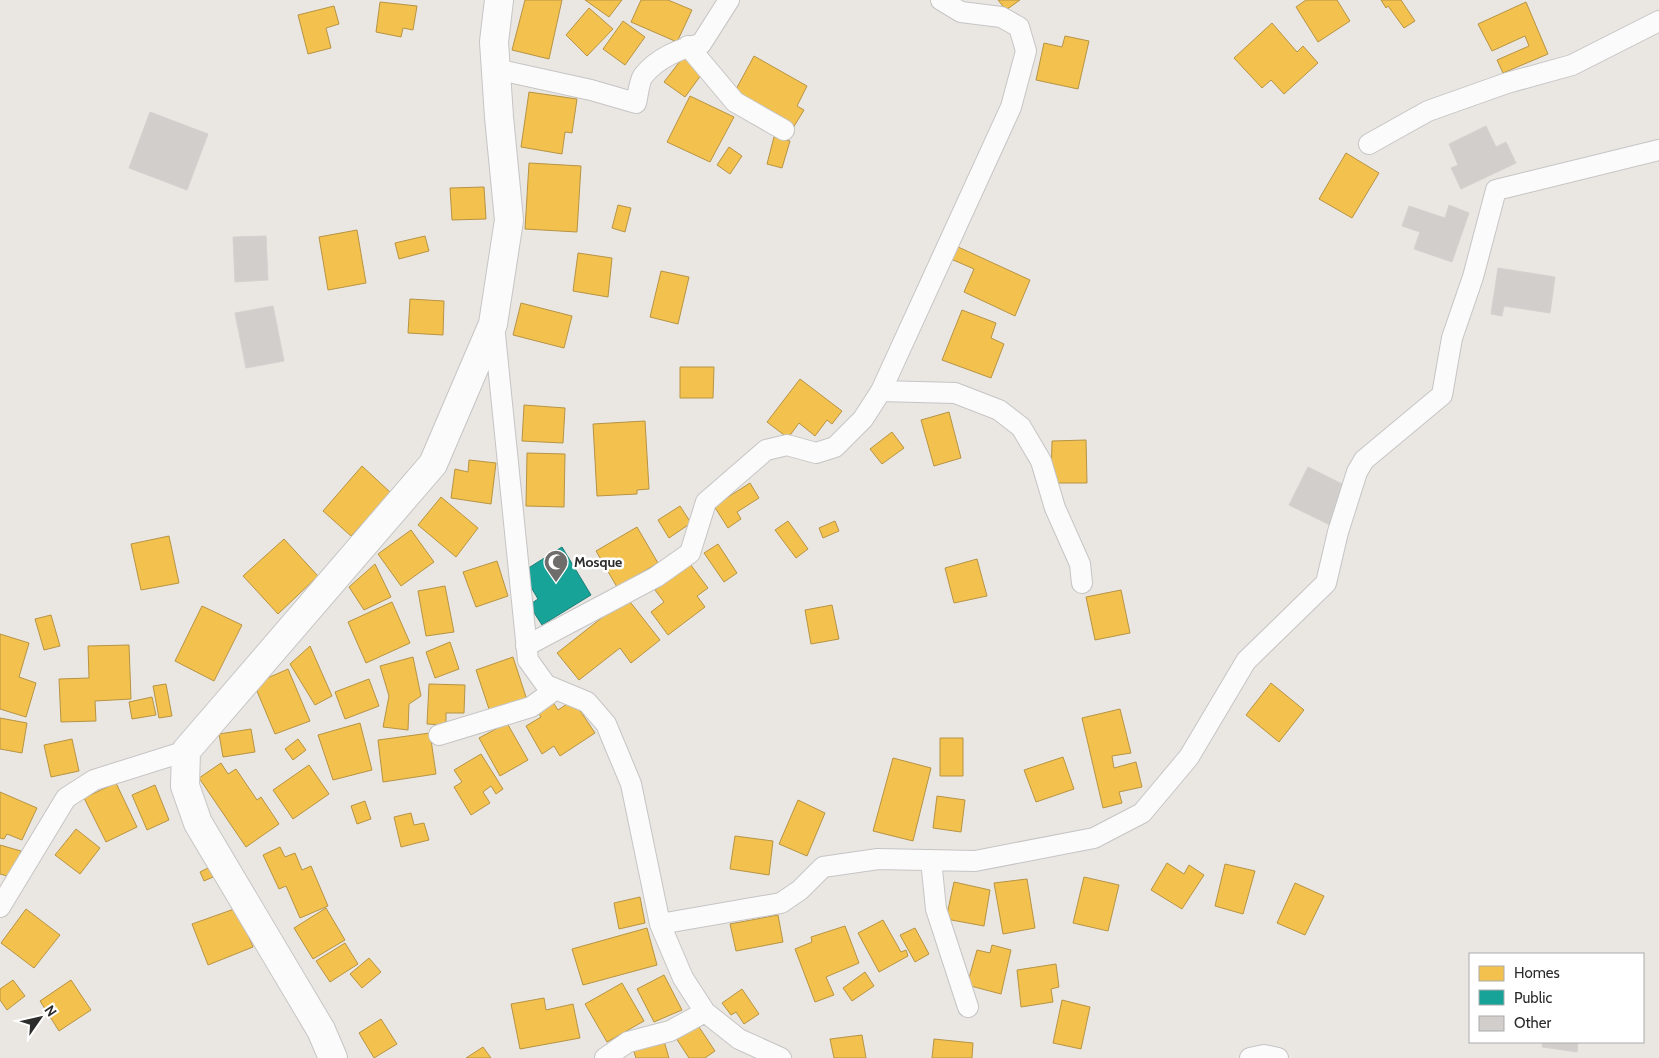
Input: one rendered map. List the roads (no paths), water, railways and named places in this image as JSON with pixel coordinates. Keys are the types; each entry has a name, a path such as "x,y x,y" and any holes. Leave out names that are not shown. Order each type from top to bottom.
{"street":[{"path":"0,908 66,798 94,780 186,751 433,464 493,324 509,220 494,42 499,0"},
{"path":"496,68 592,90 636,103 642,77 675,52 688,46 702,44 729,0"},
{"path":"526,646 656,577 690,553 706,502 766,450 787,445 816,453 835,447 863,419 881,390 1011,108 1026,51 1019,28 1001,18 961,12 941,0"},
{"path":"1369,144 1428,112 1507,83 1572,65 1659,21"},
{"path":"688,46 735,102 784,130"},
{"path":"660,924 781,903 800,890 823,867 878,858 975,861 1094,838 1142,813 1189,757 1246,661 1326,584 1338,532 1354,480 1364,460 1442,395 1452,338 1473,277 1496,190 1659,150"},
{"path":"493,324 528,660 546,685 586,702 606,724 631,784 660,924 683,978 705,1012 739,1039 781,1058"},
{"path":"881,390 955,394 999,410 1022,427 1041,461 1055,508 1080,564 1082,583"},
{"path":"439,735 531,707 556,689"},
{"path":"186,751 184,786 198,824 321,1030 333,1058"},
{"path":"931,860 936,910 968,1007"},
{"path":"605,1058 628,1042 670,1031 705,1012"},
{"path":"739,1039 749,1058"},
{"path":"1250,1058 1264,1055 1278,1058"}],"place":[{"name":"Mosque","path":"556,583"}]}
